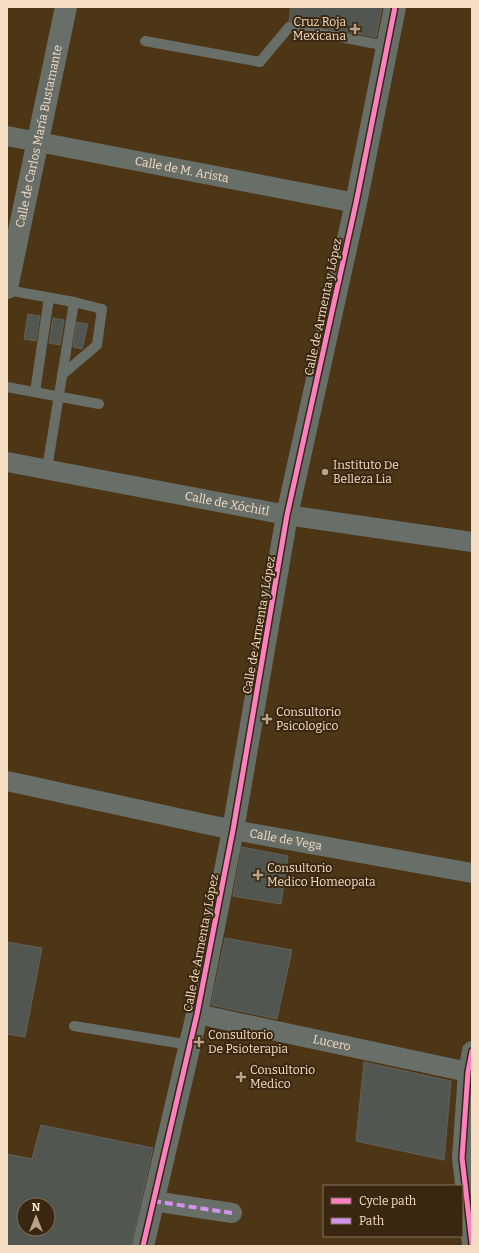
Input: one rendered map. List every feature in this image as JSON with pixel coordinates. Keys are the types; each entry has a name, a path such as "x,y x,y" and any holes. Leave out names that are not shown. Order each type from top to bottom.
{"street":[{"name":"Calle de Carlos María Bustamante","path":"7,289 66,7"},
{"name":"Calle de Armenta y López","path":"143,1246 197,1014 234,830 288,515 356,203 396,7"},
{"name":"Calle de M. Arista","path":"7,136 356,203"},
{"name":"Calle de Xóchitl","path":"7,462 288,515 472,542"},
{"name":"Calle de Vega","path":"7,781 234,830 472,874"},
{"name":"Lucero","path":"197,1014 468,1072"},
{"path":"472,1051 468,1072 467,1158 472,1244"},
{"path":"154,1201 232,1213"}],"lane":[{"path":"144,41 260,62 289,27 387,46"},
{"path":"7,289 102,309 97,345 62,375"},
{"path":"35,392 49,298"},
{"path":"48,469 74,302"},
{"path":"7,387 99,404"},
{"path":"74,1026 190,1045"}],"building":[{"name":"Cruz Roja Mexicana","path":"291,7 382,7 376,37 289,21"},
{"path":"28,314 40,316 36,341 24,339"},
{"path":"53,318 64,320 60,345 49,343"},
{"path":"77,322 88,324 82,349 73,347"},
{"name":"Consultorio Medico Homeopata","path":"242,847 288,856 281,904 233,896"},
{"path":"225,938 292,950 277,1019 211,1005"},
{"path":"7,942 42,948 25,1037 7,1034"},
{"path":"364,1062 451,1081 444,1160 356,1141"},
{"path":"41,1125 153,1148 131,1246 7,1246 7,1154 32,1159"}],"marked path":[{"path":"153,1201 232,1213"}],"cycle path":[{"path":"143,1246 197,1014 233,830 287,515 356,203 395,7"},
{"path":"472,1051 468,1072 462,1158 472,1244"}],"place":[{"name":"Cruz Roja Mexicana","path":"355,29"},
{"name":"Instituto De Belleza Lia","path":"325,472"},
{"name":"Consultorio Psicologico","path":"267,719"},
{"name":"Consultorio Medico Homeopata","path":"258,875"},
{"name":"Consultorio De Psioterapia","path":"199,1042"},
{"name":"Consultorio Medico","path":"241,1077"}]}
